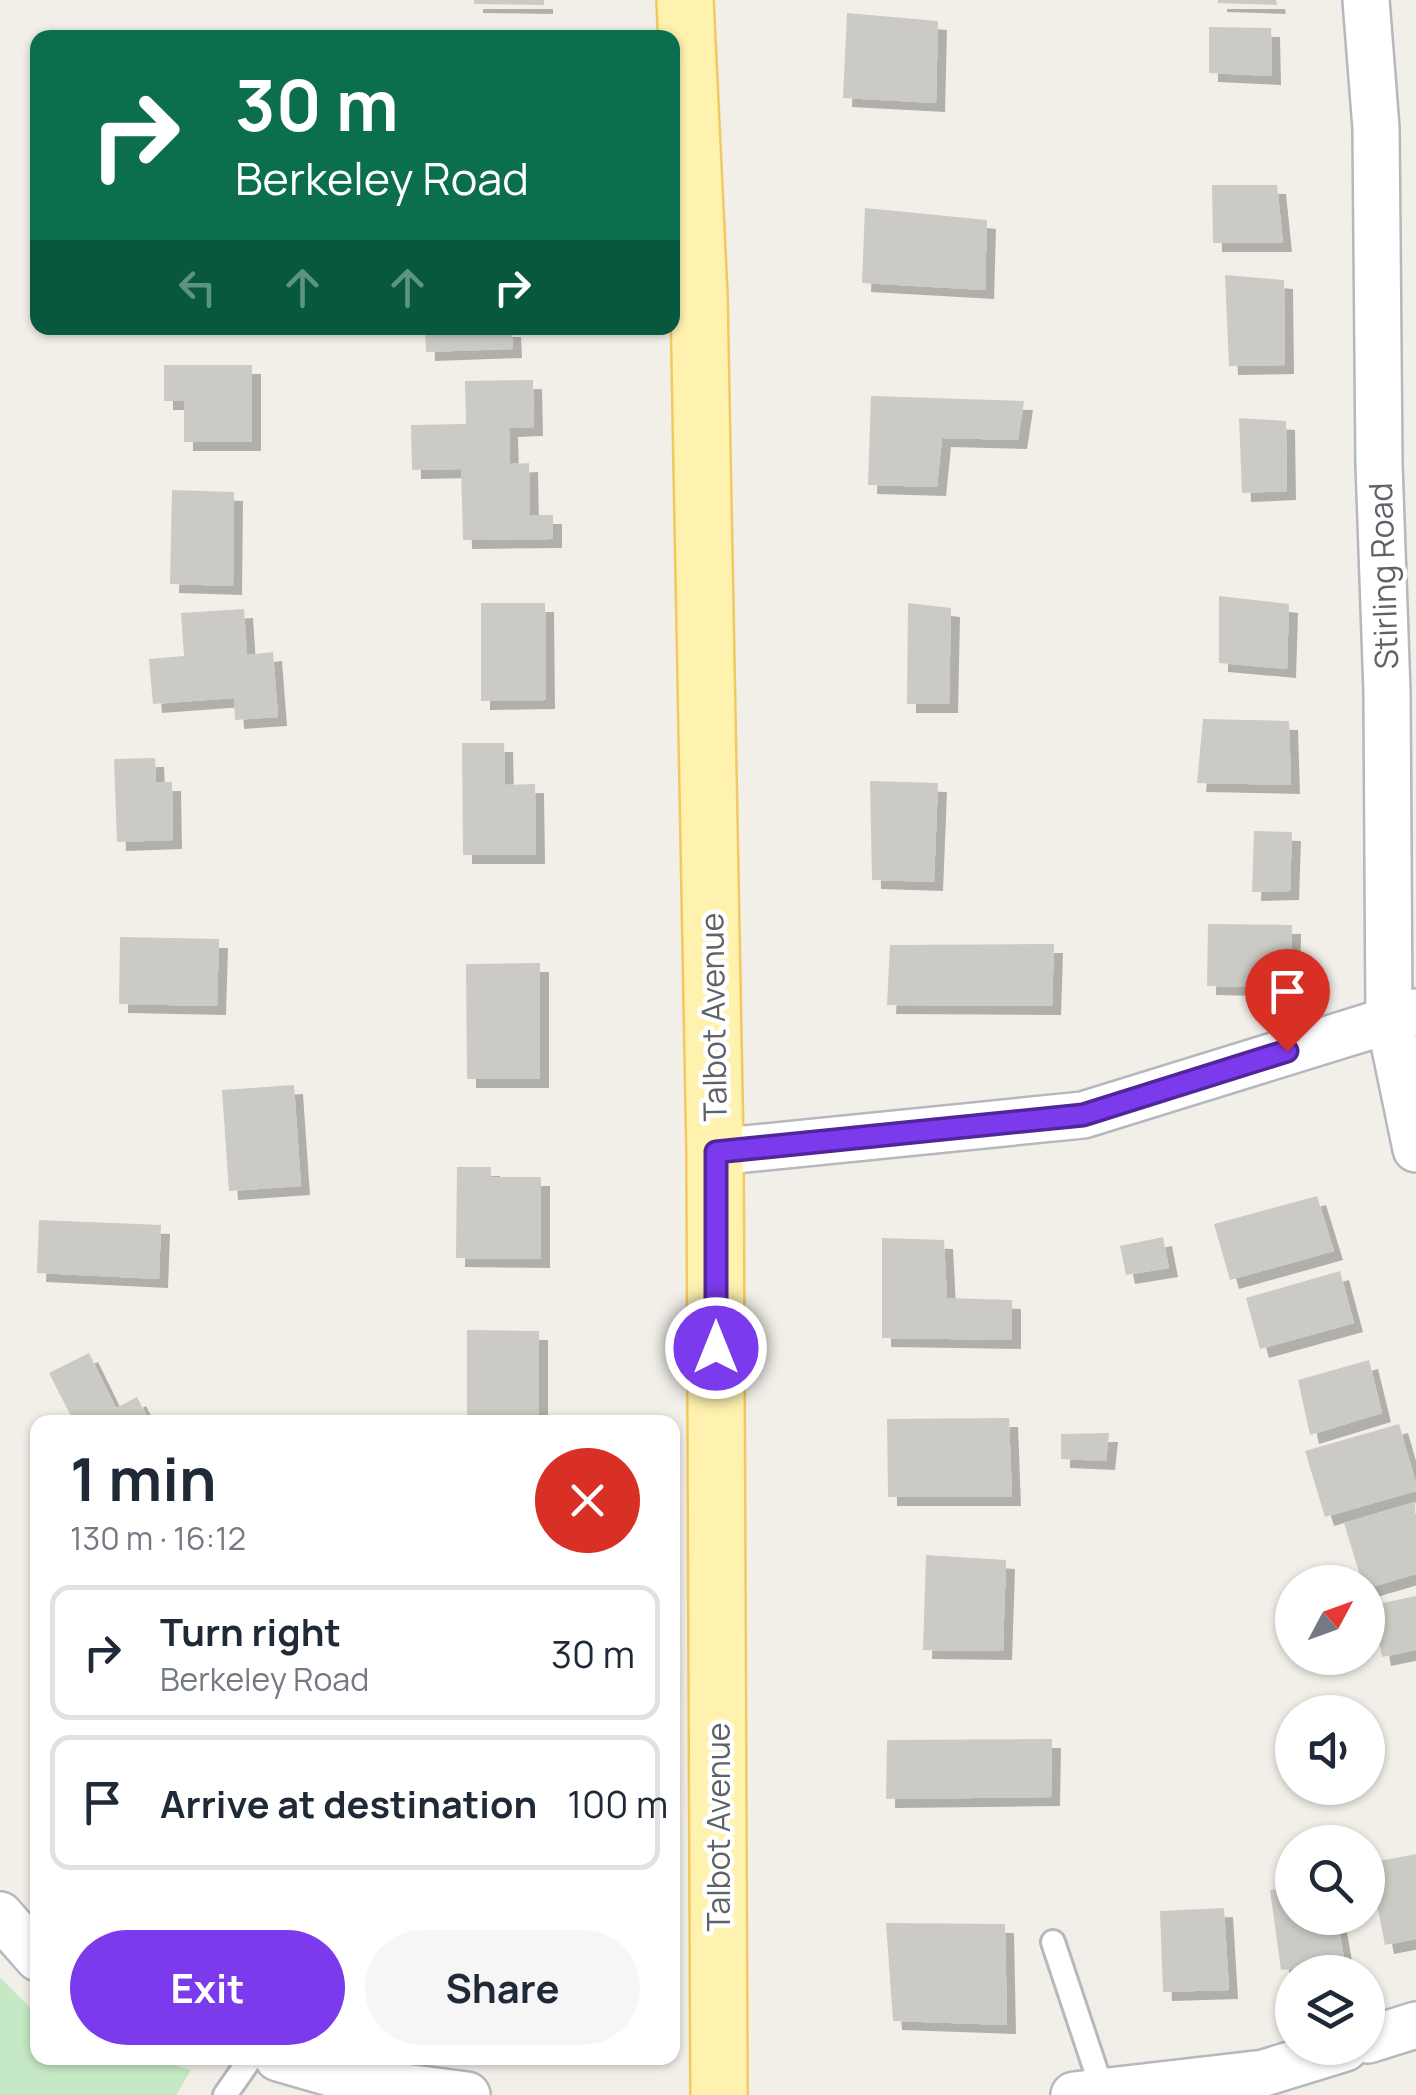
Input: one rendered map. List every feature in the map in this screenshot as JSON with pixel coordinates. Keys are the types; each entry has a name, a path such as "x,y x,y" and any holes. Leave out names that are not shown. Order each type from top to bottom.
{"main road":[{"name":"Talbot Avenue","path":"684,0 699,296 716,1152 718,2095"}],"street":[{"name":"Stirling Road","path":"1366,0 1376,128 1379,464 1387,692 1402,1015 1416,1149"},
{"path":"716,1152 1083,1115 1402,1015"},
{"path":"0,1915 30,1949"},
{"path":"1385,2035 1416,2025"},
{"path":"330,2065 467,2095"},
{"path":"1088,2093 1264,2073 1290,2065"}],"lane":[{"path":"1053,1942 1088,2093"},
{"path":"225,2095 247,2065"}],"green space":[{"path":"0,1977 30,2008 30,2065 174,2065 191,2070 176,2095 0,2095"}],"building":[{"path":"474,0 544,0 544,5 474,4"},
{"path":"1276,0 1277,5 1218,3"},
{"path":"847,13 938,21 936,103 843,98"},
{"path":"1209,27 1271,28 1272,76 1209,73"},
{"path":"1212,185 1277,185 1283,243 1213,243"},
{"path":"865,208 987,220 985,290 862,283"},
{"path":"1225,275 1284,280 1285,365 1229,366"},
{"path":"425,335 512,335 513,349 426,352"},
{"path":"164,365 252,365 252,442 184,442 184,401 164,401"},
{"path":"533,380 534,427 509,428 510,464 529,463 530,515 553,515 553,539 463,540 461,469 412,470 411,425 466,424 465,381"},
{"path":"871,396 1024,401 1018,440 942,438 937,487 868,485"},
{"path":"1239,418 1286,421 1287,491 1242,493"},
{"path":"172,490 234,492 233,586 170,584"},
{"path":"1219,596 1289,604 1287,669 1219,663"},
{"path":"481,603 545,603 546,700 481,701"},
{"path":"908,603 951,608 949,704 907,704"},
{"path":"244,609 247,655 273,652 278,717 235,720 234,698 153,704 149,659 184,656 181,613"},
{"path":"1203,719 1289,721 1291,785 1197,783"},
{"path":"462,743 504,743 505,785 535,784 536,855 463,855"},
{"path":"155,758 156,782 172,782 173,840 117,842 114,759"},
{"path":"870,781 938,783 934,882 872,880"},
{"path":"1254,831 1292,832 1290,891 1252,892"},
{"path":"1208,924 1292,925 1291,988 1207,986"},
{"path":"120,937 219,939 217,1006 119,1004"},
{"path":"1054,944 1052,1006 887,1005 890,945"},
{"path":"540,963 540,1079 467,1079 466,964"},
{"path":"294,1085 301,1186 229,1191 222,1090"},
{"path":"457,1167 491,1167 491,1177 541,1177 541,1259 456,1258"},
{"path":"1317,1196 1334,1251 1230,1280 1214,1224"},
{"path":"39,1220 161,1225 159,1279 37,1273"},
{"path":"1163,1237 1169,1268 1126,1275 1120,1246"},
{"path":"882,1238 944,1240 947,1298 1012,1300 1012,1340 882,1338"},
{"path":"1340,1271 1354,1323 1260,1349 1246,1298"},
{"path":"467,1330 539,1331 539,1415 467,1415"},
{"path":"89,1353 116,1408 137,1397 146,1415 70,1415 49,1373"},
{"path":"1369,1360 1382,1413 1310,1435 1298,1380"},
{"path":"1009,1418 1012,1497 888,1497 887,1419"},
{"path":"1399,1424 1416,1491 1325,1517 1305,1451"},
{"path":"1109,1433 1106,1461 1061,1459 1061,1434"},
{"path":"1415,1502 1416,1574 1385,1583 1385,1565 1357,1565 1344,1523"},
{"path":"926,1555 1006,1560 1003,1651 923,1650"},
{"path":"1416,1596 1416,1650 1385,1656 1385,1602"},
{"path":"1052,1739 1051,1797 886,1799 887,1740"},
{"path":"1416,1854 1416,1939 1385,1945 1383,1935 1385,1860"},
{"path":"1275,1889 1275,1926 1270,1890"},
{"path":"1224,1908 1229,1990 1163,1992 1160,1911"},
{"path":"886,1923 1005,1924 1007,2025 893,2021"},
{"path":"1276,1935 1340,1935 1344,1955 1279,1955"}],"route":[{"path":"716,1348 716,1152 1083,1115 1287,1051"}]}
